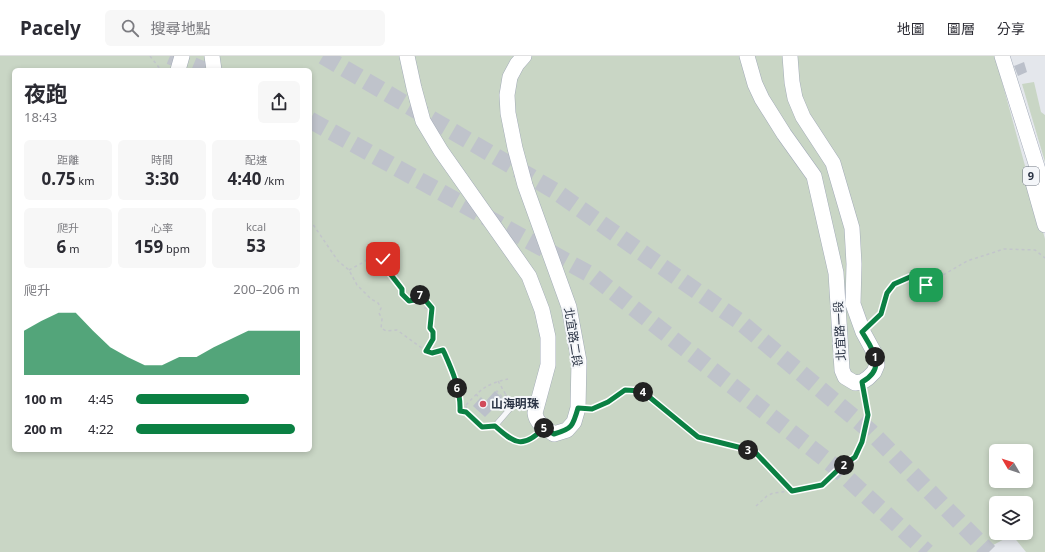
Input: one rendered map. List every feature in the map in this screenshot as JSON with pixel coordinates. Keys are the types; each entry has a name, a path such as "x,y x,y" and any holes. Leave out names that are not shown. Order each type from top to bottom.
{"main road":[{"path":"179,68 182,56"},
{"path":"212,56 214,68"},
{"name":"北宜路二段","path":"407,56 423,121 441,151 529,276 542,310 548,337 548,366 535,413 536,419 544,428 554,434 567,430 574,422 578,408 579,361 569,307 525,185 515,148 508,113 507,95 510,77 517,64 524,56"},
{"name":"北宜路一段","path":"747,56 755,84 762,99 784,134 814,176 836,273 842,370 845,377 855,382 862,382 871,375 877,365 875,354 862,332 853,304 854,264 852,228 833,163 803,116 795,98 790,56"},
{"name":"9","path":"1002,56 1045,192"},
{"name":"9","path":"1024,125 1025,144 1034,189 1045,225"}],"lane":[{"path":"512,398 514,404 495,426 511,440 522,441 533,438 544,428"}],"path":[{"path":"150,56 159,68"},
{"path":"312,223 338,261 349,270 357,286 371,299 378,303 381,308 379,313 382,319 381,328 386,331 397,330 426,351 432,353 443,350 454,377 460,404 460,411 466,412 482,427 495,426"},
{"path":"349,270 364,262 384,244"},
{"path":"862,332 881,314 887,293 894,284 910,277 926,285 967,261 1004,249 1034,250 1045,258"},
{"path":"378,251 383,259 385,267 402,289 402,294 409,301 414,300 420,294 432,308 430,328 433,332 433,339 426,351"},
{"path":"424,308 432,308"},
{"path":"466,412 466,405 476,394 492,382 508,379"},
{"path":"498,381 506,396 512,398"},
{"path":"756,506 766,496 772,493 822,485 841,467 855,457 862,442 868,415 862,382"},
{"path":"578,408 592,409 608,402 625,390 642,391 698,437 754,451 792,491"},
{"path":"496,392 497,391 504,399"},
{"path":"476,394 480,398"},
{"path":"497,406 506,396"},
{"path":"460,404 466,405"}],"green space":[{"path":"0,56 995,56 1045,239 1045,552 1026,552 1016,540 1033,540 1033,496 989,496 989,540 1003,540 980,552 0,552"},
{"path":"1034,82 1041,112 1045,115 1045,162 1022,84"}],"building":[{"path":"1024,62 1027,72 1018,76 1014,66"},
{"name":"山海明珠","path":"495,391 503,399 485,417 473,406 481,397 485,402"}],"tunnel":[{"path":"170,56 199,68"},
{"path":"323,56 555,191 739,321 870,431 989,552"},
{"path":"312,121 593,276 834,466 927,552"}],"place":[{"name":"山海明珠","path":"483,404"}],"route":[{"path":"383,259 385,267 402,289 402,294 409,301 414,300 420,294 432,308 430,328 433,332 433,339 426,351 432,353 443,350 457,385 460,411 466,412 482,427 495,426 511,440 522,441 533,438 544,428 554,434 567,430 574,422 578,408 592,409 608,402 625,390 642,391 698,437 754,451 792,491 822,485 841,467 855,457 862,442 868,415 862,382 874,372 877,365 875,354 862,332 881,314 887,293 894,284 910,277 926,285"}]}
